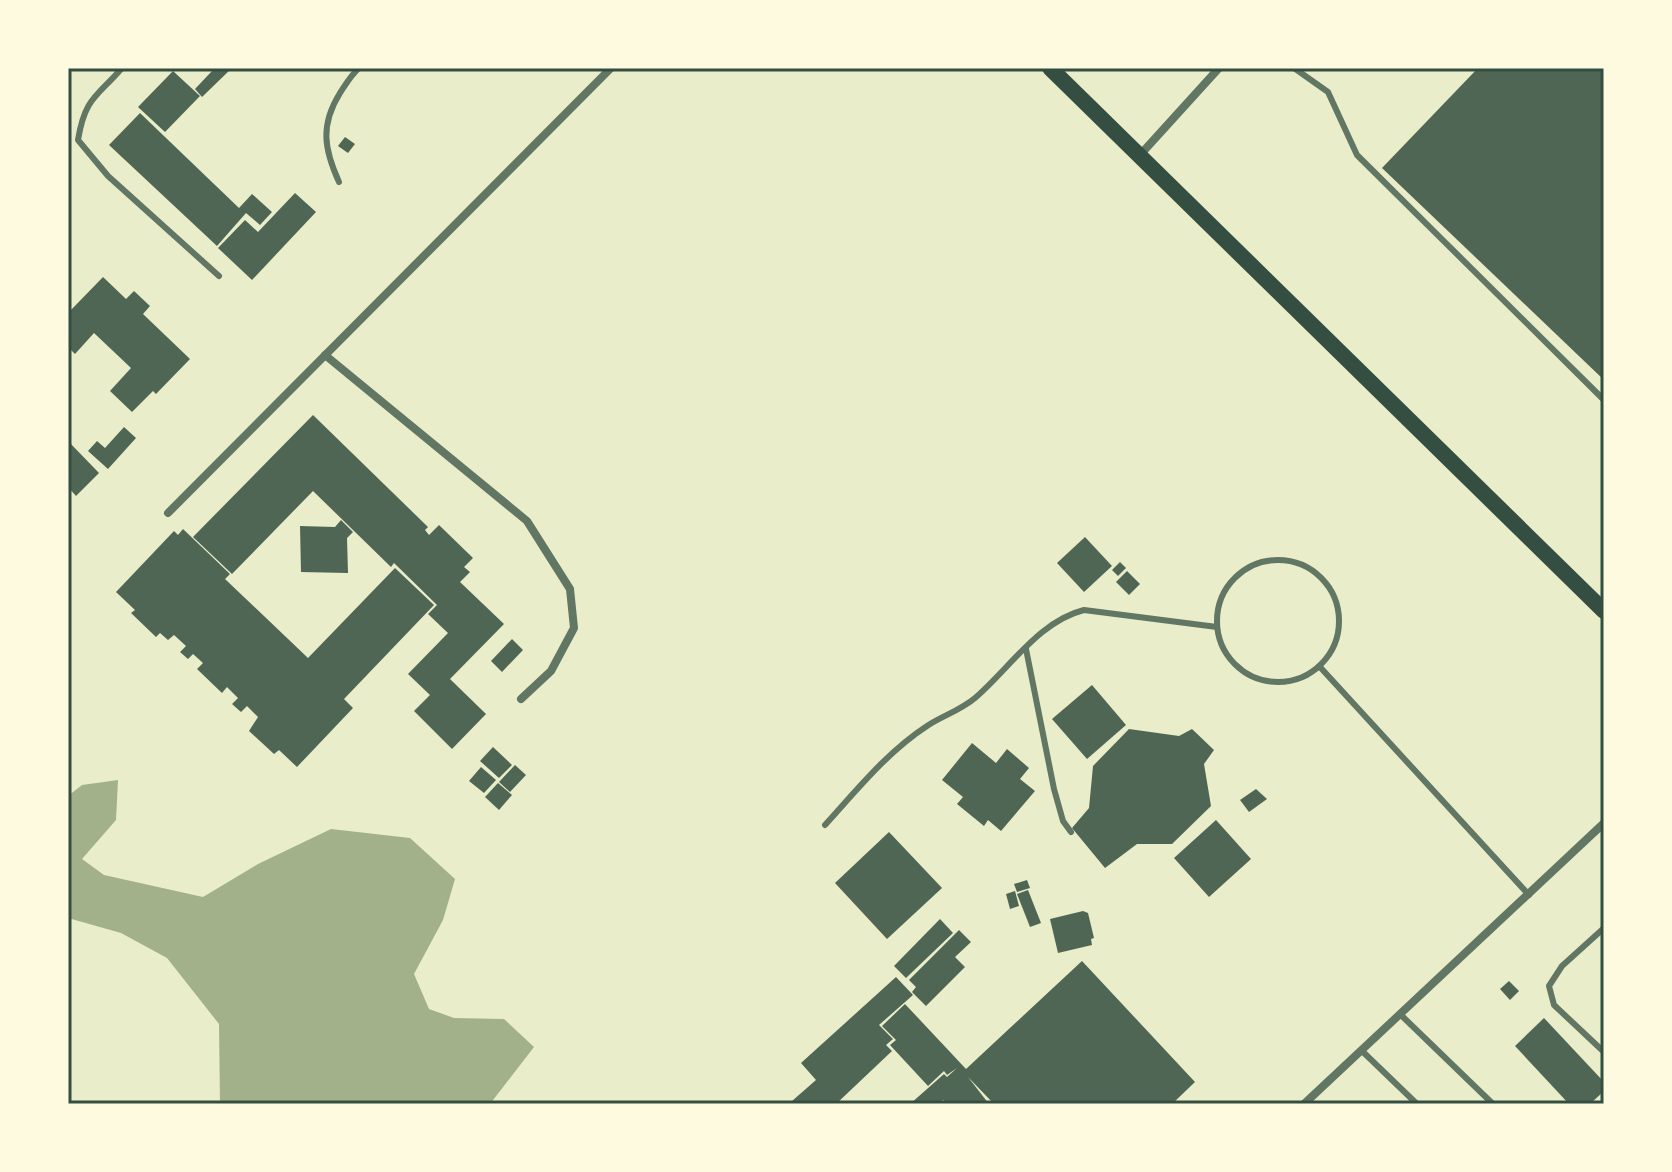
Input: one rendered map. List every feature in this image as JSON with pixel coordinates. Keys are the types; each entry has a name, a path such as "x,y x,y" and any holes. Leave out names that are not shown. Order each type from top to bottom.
{"main road":[{"path":"1050,68 1604,611"}],"street":[{"path":"168,513 611,68"},
{"path":"1140,155 1219,68"},
{"path":"325,355 527,521 570,589 574,628 551,671 521,699"},
{"path":"1304,1104 1402,1016 1604,823"}],"lane":[{"path":"122,68 97,92 82,113 78,140 108,176 219,276"},
{"path":"339,182 329,160 324,130 330,110 359,68"},
{"path":"1294,68 1328,92 1357,155 1604,400"},
{"path":"1267,561 1289,561 1319,577 1337,605 1339,628 1333,649 1320,667 1300,679 1278,683 1256,679 1229,658 1217,627 1219,604 1229,584 1245,569 1267,561"},
{"path":"825,825 878,767 925,727 972,701 1045,630 1069,614 1084,610 1217,627"},
{"path":"1026,649 1054,789 1063,821 1071,832"},
{"path":"1320,667 1529,895"},
{"path":"1604,928 1562,966 1549,986 1554,1005 1604,1052"},
{"path":"1402,1016 1493,1104"},
{"path":"1361,1050 1417,1104"}],"shaded area":[{"path":"118,780 116,820 82,859 104,875 203,897 258,864 331,829 410,838 455,879 443,920 414,974 429,1009 454,1018 504,1019 534,1047 490,1104 220,1104 219,1024 167,958 121,933 68,918 68,796 82,785"}],"building":[{"path":"209,68 232,68 202,97 195,89 212,71"},
{"path":"1478,68 1604,68 1604,380 1382,168"},
{"path":"173,71 200,96 165,132 138,107"},
{"path":"140,113 239,208 252,194 272,212 260,225 246,213 217,246 109,145"},
{"path":"345,137 355,144 348,153 338,146"},
{"path":"295,193 316,212 252,280 218,248 245,220 258,232"},
{"path":"103,277 126,299 134,291 150,306 143,314 190,359 156,394 153,391 132,412 110,391 131,368 94,333 75,354 68,347 70,311"},
{"path":"313,415 428,527 425,530 429,535 439,525 473,558 464,567 470,572 460,582 504,624 450,679 486,714 452,749 414,711 430,695 408,674 448,633 428,614 437,605 394,563 391,567 313,491 232,574 193,537"},
{"path":"124,427 136,438 108,469 88,451 97,441 105,448"},
{"path":"68,441 99,473 76,496 68,487"},
{"path":"341,520 353,532 347,538 348,573 301,572 300,526 335,527"},
{"path":"183,529 230,574 225,579 308,658 395,568 434,605 344,699 353,708 297,767 279,750 274,754 249,731 258,717 247,706 241,712 232,704 238,698 227,687 222,693 197,669 203,663 193,654 188,659 180,652 186,646 174,635 168,640 160,633 156,637 131,613 135,610 116,592 174,531 178,535"},
{"path":"1085,537 1112,566 1084,592 1057,563"},
{"path":"1120,562 1126,568 1118,576 1112,570"},
{"path":"1127,571 1140,584 1129,595 1116,582"},
{"path":"512,639 523,650 502,672 491,661"},
{"path":"1092,685 1126,725 1087,759 1052,719"},
{"path":"1129,729 1179,736 1192,729 1214,750 1204,764 1211,806 1172,844 1137,844 1105,868 1072,828 1089,808 1093,766"},
{"path":"972,743 996,763 1007,749 1029,768 1020,779 1035,791 1001,831 988,820 984,826 957,804 963,797 942,780"},
{"path":"493,747 512,765 499,778 480,761"},
{"path":"515,765 526,775 510,792 499,782"},
{"path":"481,767 496,780 484,793 469,781"},
{"path":"498,783 512,795 499,810 485,797"},
{"path":"1256,789 1267,799 1249,812 1240,800"},
{"path":"1216,820 1251,859 1209,897 1174,858"},
{"path":"889,832 942,888 887,939 835,883"},
{"path":"1027,880 1030,888 1017,892 1014,884"},
{"path":"1028,890 1041,923 1030,927 1017,894"},
{"path":"1015,891 1019,906 1010,909 1006,894"},
{"path":"1083,911 1088,913 1094,938 1091,939 1092,945 1058,953 1050,919"},
{"path":"940,919 953,933 906,978 894,966"},
{"path":"959,930 971,942 955,957 965,967 926,1006 912,992 916,987 909,980"},
{"path":"1082,961 1195,1082 1172,1104 994,1104 968,1077 989,1104 947,1104 943,1100 938,1104 910,1104 944,1074 947,1077 957,1068 947,1075 944,1071 928,1086 890,1045 896,1040 882,1026 905,1004 966,1069"},
{"path":"896,977 913,995 879,1025 893,1039 886,1045 892,1051 836,1104 795,1104 792,1101 816,1080 801,1063"},
{"path":"1509,981 1519,991 1510,1000 1500,989"},
{"path":"1544,1018 1604,1082 1604,1091 1590,1104 1569,1104 1515,1046"}]}
